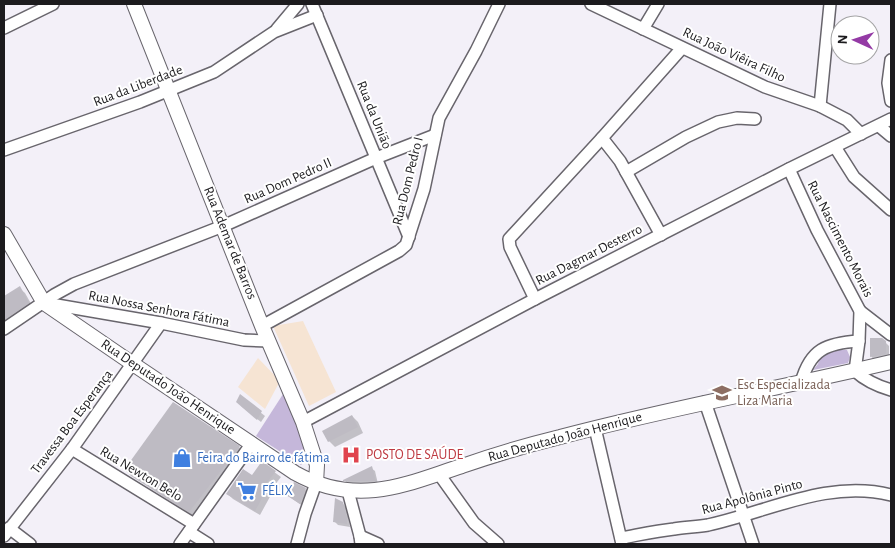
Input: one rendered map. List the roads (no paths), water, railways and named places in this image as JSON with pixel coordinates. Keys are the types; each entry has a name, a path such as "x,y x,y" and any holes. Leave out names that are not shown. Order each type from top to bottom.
{"main road":[{"name":"Rua Ademar de Barros","path":"134,4 262,326 303,422 318,464 316,483"},
{"name":"Rua Deputado João Henrique","path":"4,234 44,303 295,473 316,483 348,491 395,487 484,458 595,428 891,362"}],"street":[{"path":"4,28 53,4"},
{"name":"Rua da Liberdade","path":"274,32 298,4"},
{"name":"Rua da União","path":"312,4 408,237"},
{"name":"Rua Dom Pedro I","path":"262,326 406,246 424,189 439,118 499,4"},
{"name":"Rua João Viêira Filho","path":"591,4 616,9 643,29 682,48 765,87 820,106 847,120 861,134"},
{"path":"643,29 658,4"},
{"path":"820,106 830,4"},
{"name":"Rua da Liberdade","path":"4,150 170,91 214,72 274,32 317,15"},
{"path":"535,299 510,247 509,238 682,48"},
{"path":"891,60 888,83 891,101"},
{"path":"626,172 686,137 718,122 737,118 755,119"},
{"name":"Rua Dagmar Desterro","path":"303,422 535,299 891,119"},
{"path":"879,126 891,136"},
{"name":"Rua Dom Pedro II","path":"4,329 54,295 74,284 223,226 376,158 435,135"},
{"path":"602,138 620,161 662,234"},
{"path":"835,147 854,177 891,210"},
{"name":"Rua Nascimento Morais","path":"789,169 817,230 860,311 855,371"},
{"name":"Rua Nossa Senhora Fátima","path":"44,303 161,323 244,340 269,341"},
{"path":"860,311 891,335"},
{"name":"Travessa Boa Esperança","path":"6,532 72,449 161,323"},
{"path":"801,382 804,372 817,352 839,342 859,341"},
{"path":"855,371 871,383 891,390"},
{"path":"705,402 753,544"},
{"path":"595,428 621,541"},
{"path":"180,544 252,443"},
{"name":"Rua Newton Belo","path":"72,449 192,528 208,544"},
{"path":"439,474 460,506 474,523 498,544"},
{"path":"297,544 316,483"},
{"name":"Rua Apolônia Pinto","path":"621,541 676,528 707,525 802,498 832,492 853,490 891,495"},
{"path":"348,491 360,540 378,544"},
{"path":"6,532 30,544"}],"place":[{"name":"Esc Especializada Liza Maria","path":"722,393"},
{"name":"POSTO DE SAÚDE","path":"351,455"},
{"name":"Feira do Bairro de fátima","path":"182,458"},
{"name":"FÉLIX","path":"247,491"}]}
